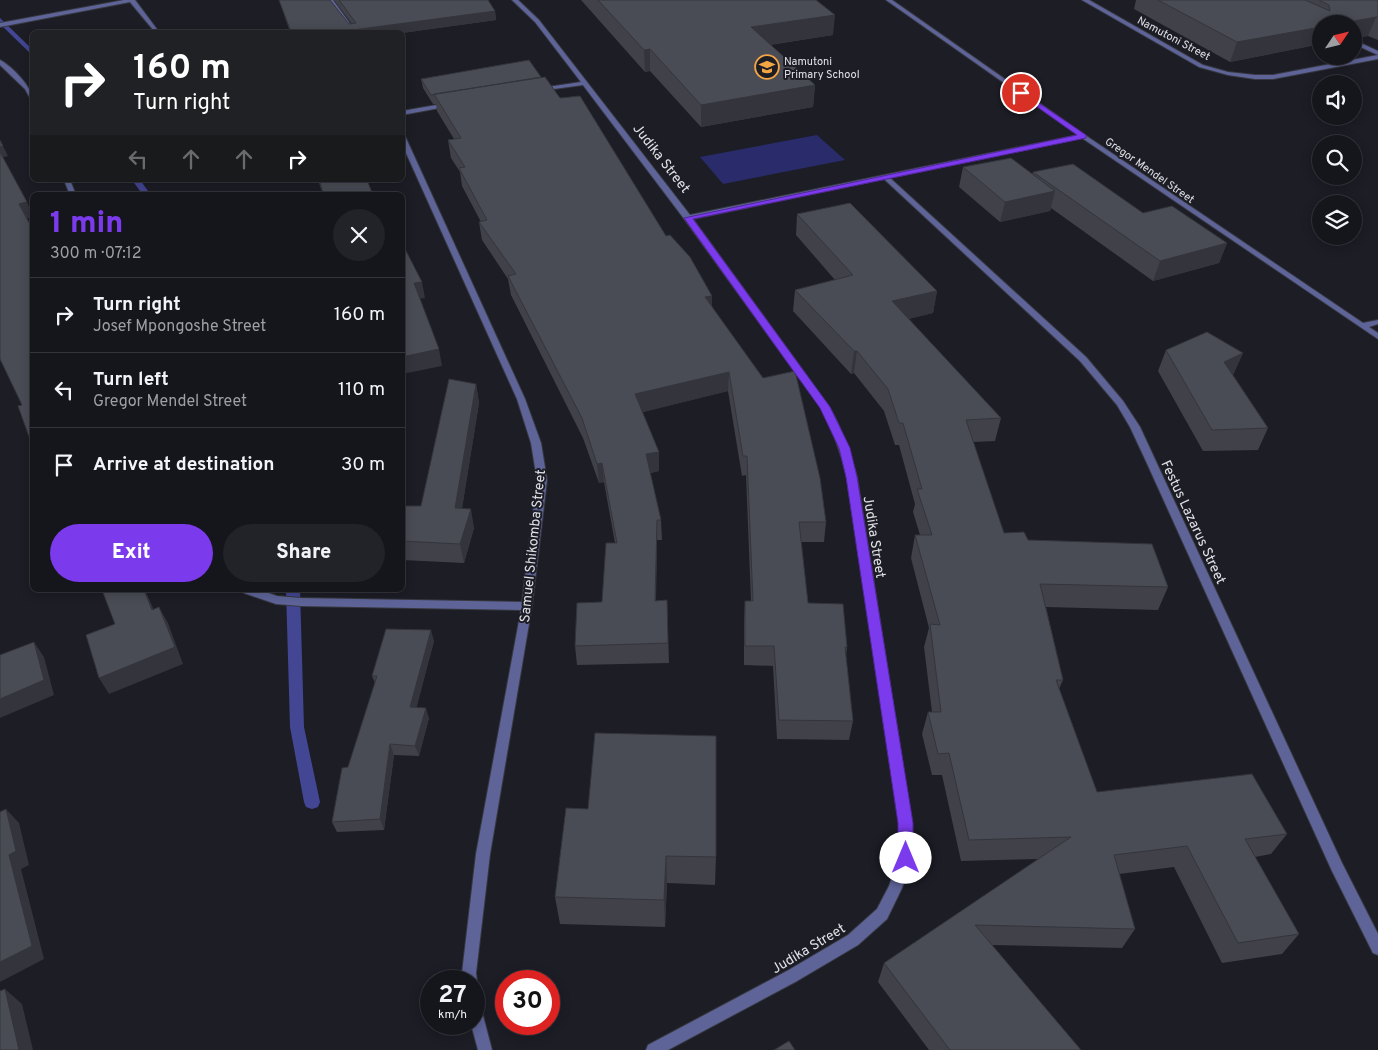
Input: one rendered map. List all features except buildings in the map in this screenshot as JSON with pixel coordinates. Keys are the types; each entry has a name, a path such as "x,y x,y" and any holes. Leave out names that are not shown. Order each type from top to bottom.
{"street":[{"path":"0,25 131,0 155,30"},
{"path":"330,0 352,30"},
{"name":"Judika Street","path":"515,0 537,21 688,218 825,407 845,448 852,477 906,823 906,858 895,888 882,914 853,940 792,976 653,1050"},
{"name":"Gregor Mendel Street","path":"889,0 1378,337"},
{"name":"Namutoni Street","path":"1084,0 1201,66 1218,72 1273,77 1378,55"},
{"path":"1362,46 1378,55"},
{"path":"0,62 27,88 30,93"},
{"path":"537,91 585,83"},
{"path":"405,112 460,103"},
{"path":"688,218 1084,136"},
{"name":"Samuel Shikomba Street","path":"405,143 521,399 536,443 542,480 527,606 483,854 469,970"},
{"name":"Festus Lazarus Street","path":"886,178 1083,359 1120,403 1146,451 1337,867 1378,948"},
{"path":"1362,326 1378,322"},
{"path":"254,592 276,600 301,602 527,606"},
{"path":"481,1035 485,1050"}],"shaded area":[{"path":"817,135 845,160 723,184 700,157"}],"waterway":[{"path":"0,20 30,50"},
{"path":"137,182 145,192"},
{"path":"293,592 297,727 312,802"}],"place":[{"name":"Namutoni Primary School","path":"767,67"}],"route":[{"path":"906,858 906,823 852,477 845,448 825,407 688,218 1084,136 1021,93"}]}
